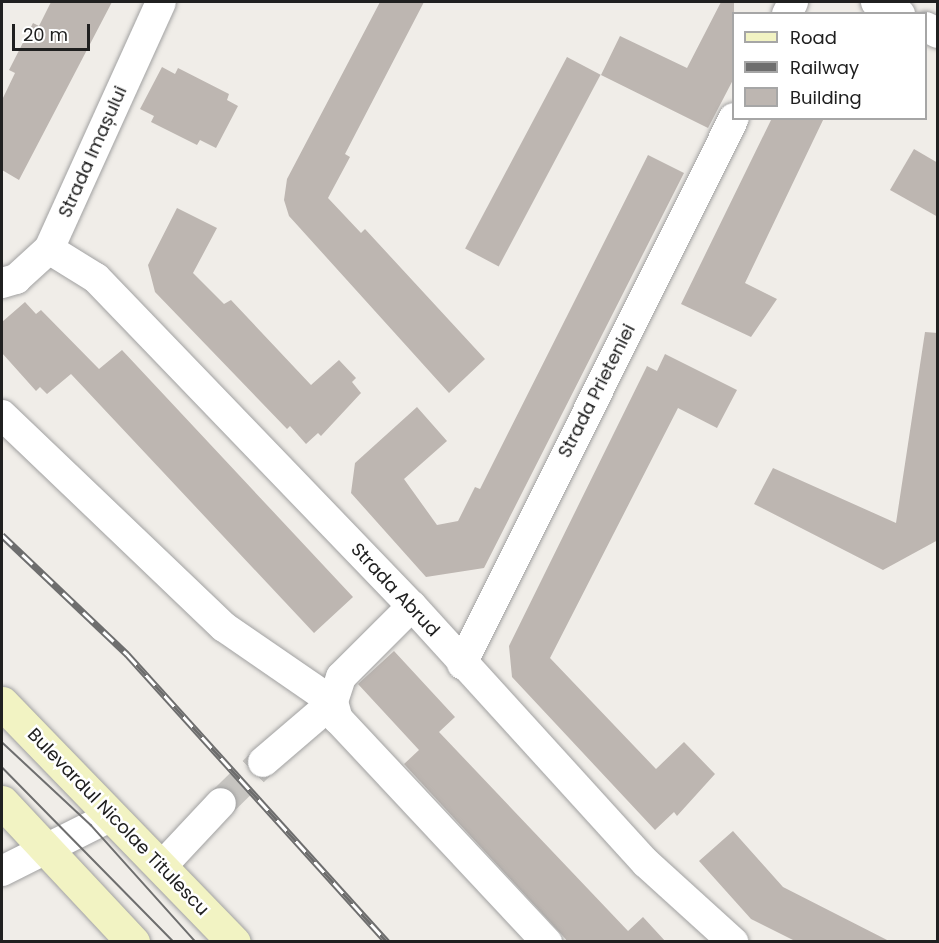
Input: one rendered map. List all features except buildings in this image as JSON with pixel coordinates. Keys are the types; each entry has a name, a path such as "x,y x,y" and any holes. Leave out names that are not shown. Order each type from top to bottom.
{"main road":[{"name":"Bulevardul Nicolae Titulescu","path":"2,703 234,942"},
{"path":"2,802 133,942"}],"street":[{"name":"Strada Imașului","path":"2,283 16,279 49,249 161,2"},
{"path":"876,2 896,12"},
{"name":"Strada Prieteniei","path":"462,664 733,120"},
{"name":"Strada Abrud","path":"49,249 96,278 412,606 462,664 646,863 732,942"},
{"path":"2,415 224,627 333,702 349,735 548,942"},
{"path":"263,762 333,702 352,664 412,606"},
{"path":"162,866 221,804"},
{"path":"2,871 45,847 112,816"}],"tunnel":[{"path":"221,803 263,762"}],"tram line":[{"path":"2,742 91,825 196,942"},
{"path":"2,767 174,942"}],"railway":[{"path":"2,535 127,654 387,942"}]}
